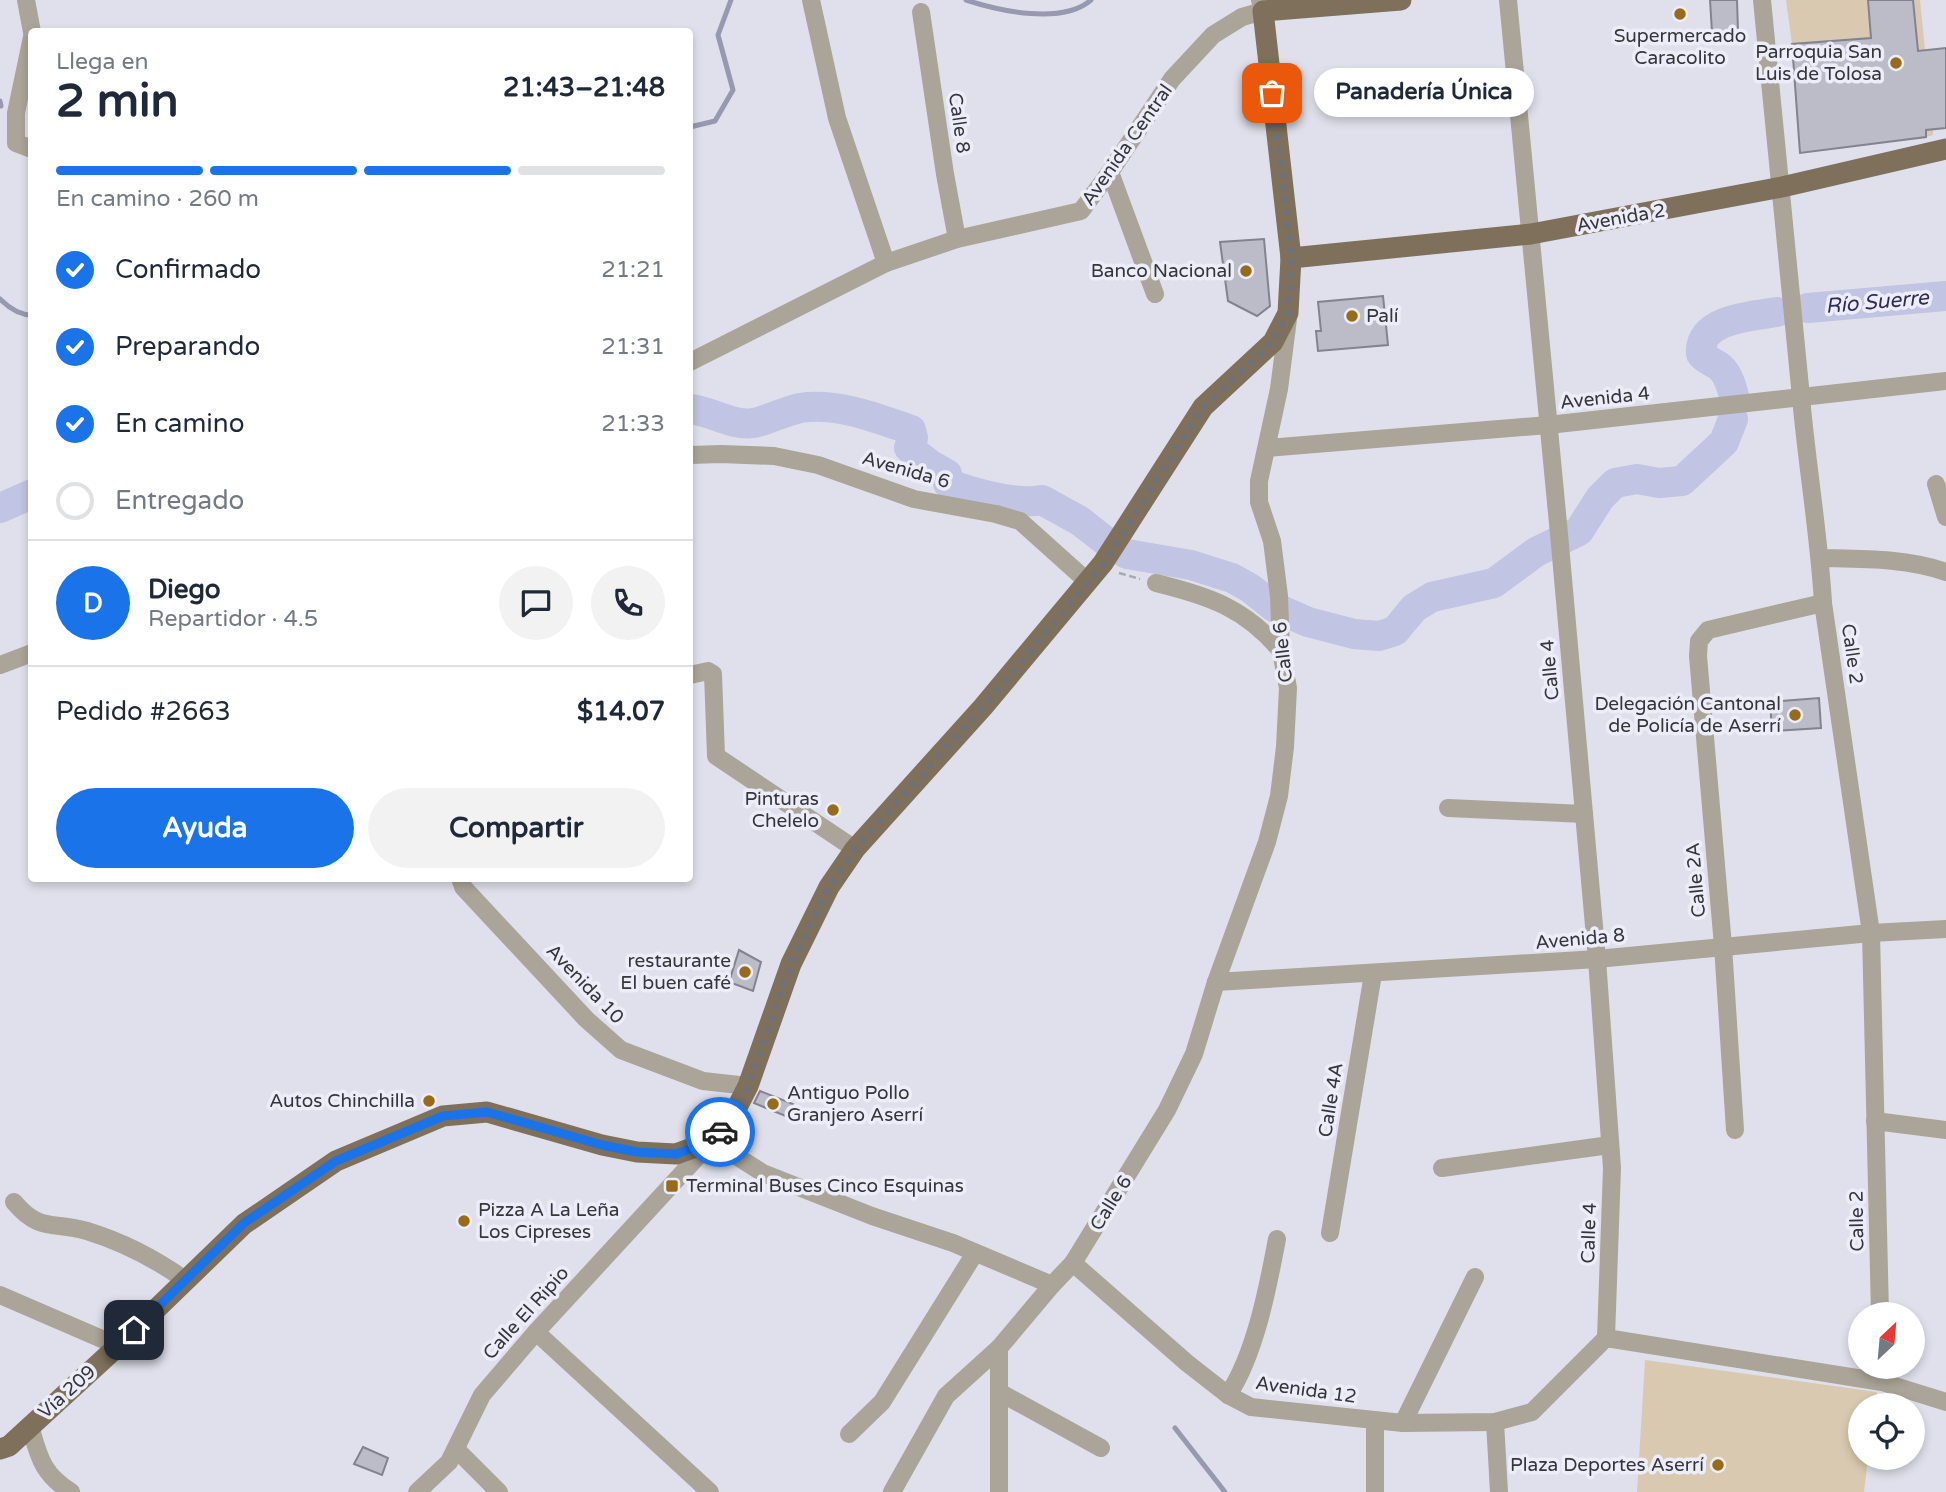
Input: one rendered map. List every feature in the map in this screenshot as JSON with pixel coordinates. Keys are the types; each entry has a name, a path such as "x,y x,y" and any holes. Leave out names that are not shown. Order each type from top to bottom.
{"main road":[{"name":"Avenida Central","path":"1262,5 1401,0"},
{"name":"Calle 6","path":"1262,5 1292,258 1288,313"},
{"name":"Avenida 2","path":"1292,258 1531,234 1782,187 1946,149"},
{"path":"712,1141 729,1123 748,1086 791,964 829,887 855,849 983,707 1098,569 1126,530 1203,407 1273,342 1288,313"},
{"name":"Vía 209","path":"0,1449 9,1446 118,1346 244,1223 336,1161 443,1116 487,1112 602,1145 637,1152 676,1154 712,1141"}],"street":[{"path":"26,0 31,28"},
{"path":"811,0 837,118 886,263"},
{"name":"Calle 4","path":"1508,0 1562,559 1597,959 1612,1168 1606,1338"},
{"name":"Calle 2","path":"1762,0 1823,603 1871,933 1880,1302"},
{"name":"Avenida Central","path":"693,360 886,263 957,239 1082,211 1172,79 1213,34 1262,5"},
{"name":"Calle 8","path":"921,12 957,239"},
{"path":"28,56 16,113 16,143 28,148"},
{"path":"1110,172 1155,294"},
{"name":"Calle 6","path":"1073,1263 1167,1110 1194,1054 1216,982 1267,842 1279,796 1288,688 1281,651 1279,596 1272,541 1259,502 1259,481 1279,389 1288,313"},
{"name":"Avenida 4","path":"1267,448 1548,425 1946,382"},
{"name":"Avenida 6","path":"693,455 774,456 818,465 914,499 996,514 1020,521 1098,569"},
{"path":"1936,484 1946,517"},
{"path":"1820,558 1885,559 1946,572"},
{"path":"1156,583 1194,592 1227,606 1250,619 1281,651"},
{"name":"Calle 2A","path":"1735,1130 1699,641 1708,630 1823,603"},
{"path":"0,665 28,654"},
{"path":"693,674 708,671 713,674 716,756 855,849"},
{"path":"1448,808 1584,814"},
{"name":"Avenida 10","path":"461,882 463,887 586,1019 621,1050 703,1081 748,1086"},
{"name":"Avenida 8","path":"1216,982 1597,959 1871,933 1946,929"},
{"name":"Calle 4A","path":"1330,1233 1373,974"},
{"path":"1875,1121 1946,1130"},
{"path":"712,1141 763,1173 1052,1285"},
{"name":"Calle El Ripio","path":"426,1490 449,1462 482,1395 536,1332 712,1141"},
{"path":"1441,1168 1610,1145"},
{"path":"14,1202 34,1221 84,1230 119,1242 158,1261 184,1280"},
{"path":"1228,1395 1237,1381 1251,1344 1277,1239"},
{"path":"849,1434 882,1402 975,1253"},
{"path":"892,1492 946,1396 999,1348 1073,1263"},
{"name":"Avenida 12","path":"1073,1263 1187,1363 1228,1395 1251,1407 1403,1423 1495,1422 1532,1412 1606,1338"},
{"path":"1403,1423 1475,1277"},
{"path":"0,1295 118,1346"},
{"path":"536,1332 710,1492"},
{"path":"1606,1338 1848,1370"},
{"path":"999,1348 999,1492"},
{"path":"1893,1379 1946,1402"},
{"path":"999,1392 1101,1448"},
{"path":"1375,1420 1375,1492"},
{"path":"1495,1422 1499,1492"},
{"path":"30,1426 42,1465 56,1483 71,1492"},
{"path":"456,1449 499,1492"}],"path":[{"path":"1098,569 1156,583"}],"shaded area":[{"path":"1786,0 1868,0 1878,126 1792,44"},
{"path":"1913,0 1920,0 1933,129 1933,135 1926,137"},
{"path":"1645,1360 1877,1392 1848,1393 1848,1470 1867,1470 1864,1492 1637,1492"}],"building":[{"path":"1710,0 1737,0 1738,31 1712,32"},
{"path":"1868,0 1913,0 1918,51 1946,48 1946,128 1926,130 1926,137 1800,153 1792,44 1871,38"},
{"name":"Banco Nacional","path":"1264,239 1270,306 1257,316 1228,301 1220,242"},
{"name":"Palí","path":"1383,296 1388,345 1318,351 1316,331 1321,331 1318,302"},
{"name":"Delegación Cantonal de Policía de Aserrí","path":"1819,698 1821,728 1772,731 1770,702"},
{"name":"restaurante El buen café","path":"739,950 761,962 753,991 729,982"},
{"name":"Antiguo Pollo Granjero Aserrí","path":"760,1091 793,1104 788,1117 754,1103"},
{"path":"363,1447 388,1458 382,1475 354,1464"}],"waterway":[{"path":"693,126 715,121 733,90 718,35 731,0"},
{"path":"966,0 1030,14 1064,12 1079,8 1091,0"},
{"path":"0,101 1,106"},
{"name":"Río Suerre","path":"1808,308 1946,296"},
{"path":"0,299 14,310 28,315"},
{"name":"Río Suerre","path":"1735,400 1723,370 1701,354 1702,342 1708,333 1728,321 1777,312"},
{"name":"Río Suerre","path":"693,410 745,423 758,422 800,408 828,407 884,421 911,430 913,438 909,448 947,474 948,483 995,497 1021,501 1042,500 1080,521 1127,554 1191,565 1232,578 1274,607 1308,622 1354,634 1379,636 1395,631 1414,608 1432,597 1494,583 1536,552 1579,531 1600,498 1615,483 1637,479 1659,483 1682,481 1724,442 1733,419"},
{"name":"Río Suerre","path":"0,508 28,496"},
{"path":"1175,1428 1225,1492"}],"way so far":[{"path":"720,1132 729,1123 748,1086 791,964 829,887 855,849 983,707 1104,563 1203,407 1273,342 1288,313 1292,258 1272,93"}],"place":[{"name":"Supermercado Caracolito","path":"1680,14"},
{"name":"Parroquia San Luis de Tolosa","path":"1896,63"},
{"name":"Panadería Única","path":"1272,93"},
{"name":"Banco Nacional","path":"1246,271"},
{"name":"Palí","path":"1352,316"},
{"name":"Delegación Cantonal de Policía de Aserrí","path":"1795,715"},
{"name":"Pinturas Chelelo","path":"833,810"},
{"name":"restaurante El buen café","path":"745,972"},
{"name":"Autos Chinchilla","path":"429,1101"},
{"name":"Antiguo Pollo Granjero Aserrí","path":"773,1104"},
{"name":"Terminal Buses Cinco Esquinas","path":"672,1186"},
{"name":"Pizza A La Leña Los Cipreses","path":"464,1221"},
{"name":"Plaza Deportes Aserrí","path":"1718,1465"}],"route":[{"path":"134,1330 244,1223 336,1161 443,1116 487,1112 602,1145 637,1152 676,1154 712,1141 720,1132"}]}
